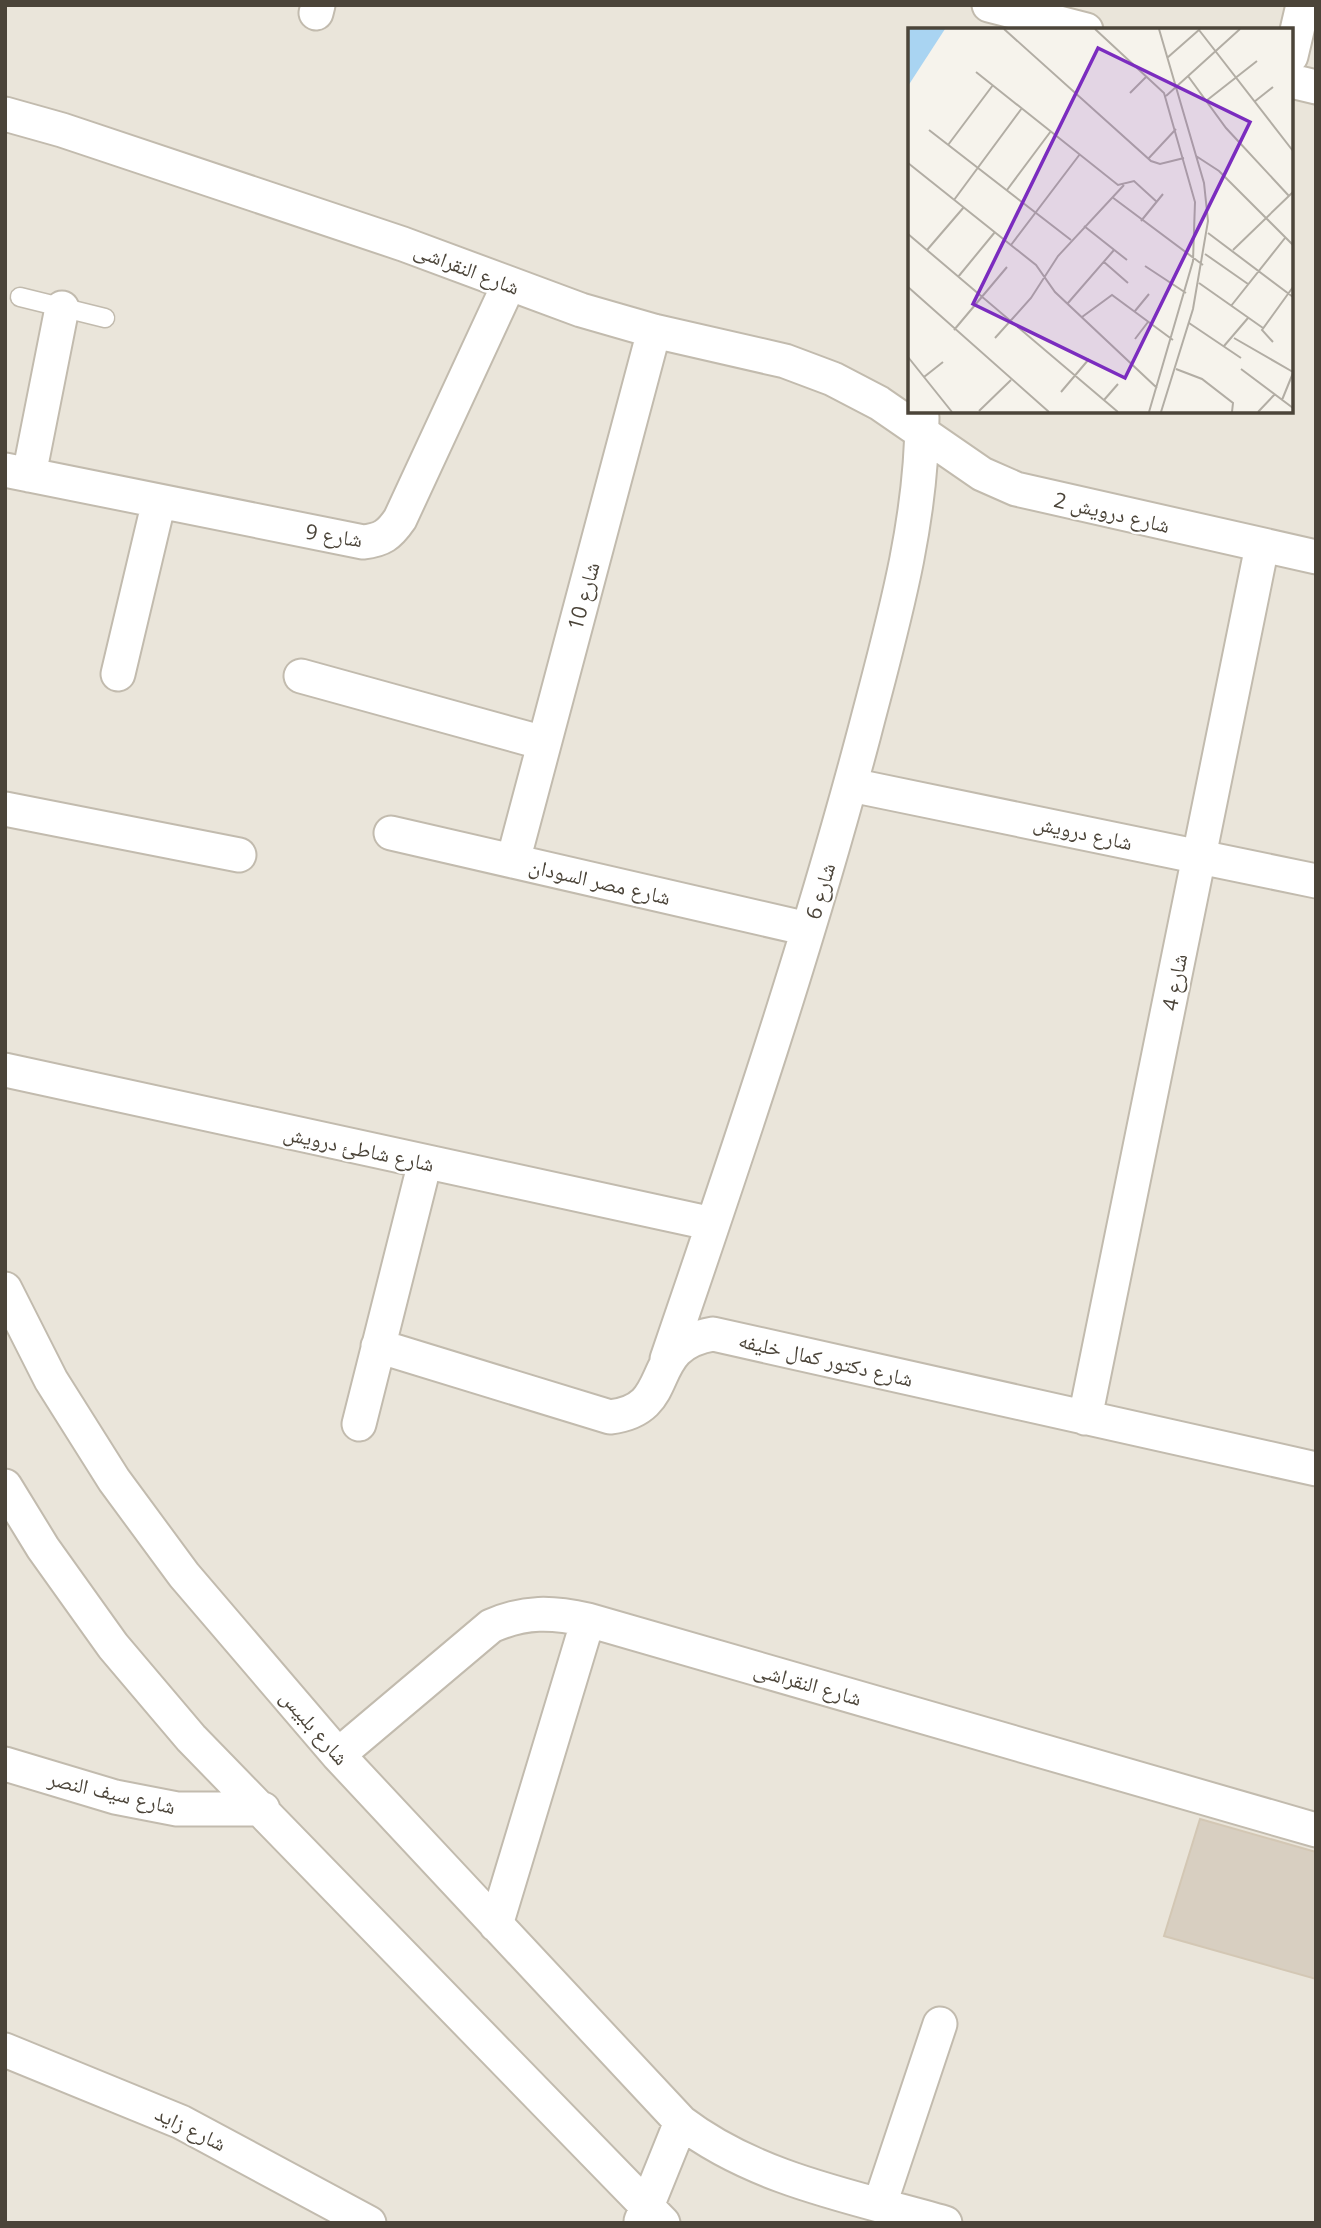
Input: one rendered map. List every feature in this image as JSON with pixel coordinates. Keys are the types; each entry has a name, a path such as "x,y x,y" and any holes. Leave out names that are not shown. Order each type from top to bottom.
{"street":[{"path":"1293,49 1304,5"},
{"path":"996,12 1076,28"},
{"path":"1293,82 1316,88"},
{"name":"شارع النقراشى","path":"5,114 62,130 403,244 509,284 653,331 785,361 833,379 922,422"},
{"name":"شارع 9","path":"17,472 363,542 380,540 391,533 509,284"},
{"path":"17,472 62,308"},
{"name":"شارع 10","path":"513,861 653,331"},
{"name":"شارع درويش 2","path":"922,422 972,468 1016,489 1316,557"},
{"name":"شارع 6","path":"667,1359 808,929 850,785 915,519 922,422"},
{"path":"118,674 159,501"},
{"name":"شارع 4","path":"1085,1418 1262,546"},
{"path":"301,676 544,743"},
{"name":"شارع درويش","path":"850,785 1316,881"},
{"path":"5,809 239,855"},
{"name":"شارع مصر السودان","path":"391,833 808,929"},
{"name":"شارع شاطئ درويش","path":"5,1070 713,1224"},
{"path":"359,1424 425,1162"},
{"name":"شارع بلبيس","path":"5,1289 51,1380 114,1480 184,1575 338,1755 681,2122 706,2141 761,2169 945,2223"},
{"name":"شارع دكتور كمال خليفه","path":"378,1346 610,1417 635,1410 647,1402 667,1359 679,1345 694,1337 713,1334 1316,1469"},
{"path":"5,1486 43,1548 113,1646 191,1738 263,1809 650,2216 681,2122"},
{"name":"شارع النقراشى","path":"338,1755 491,1626 514,1616 539,1612 588,1620 1316,1830"},
{"path":"496,1924 588,1620"},
{"name":"شارع سيف النصر","path":"5,1764 115,1797 177,1809 263,1809"},
{"path":"880,2204 940,2024"},
{"name":"شارع زايد","path":"5,2050 181,2122 369,2223"}],"lane":[{"path":"20,297 104,318"}],"shaded area":[{"path":"5,5 1316,5 1316,2223 5,2223"}],"building":[{"path":"1200,1819 1316,1852 1316,1979 1164,1936"}]}
